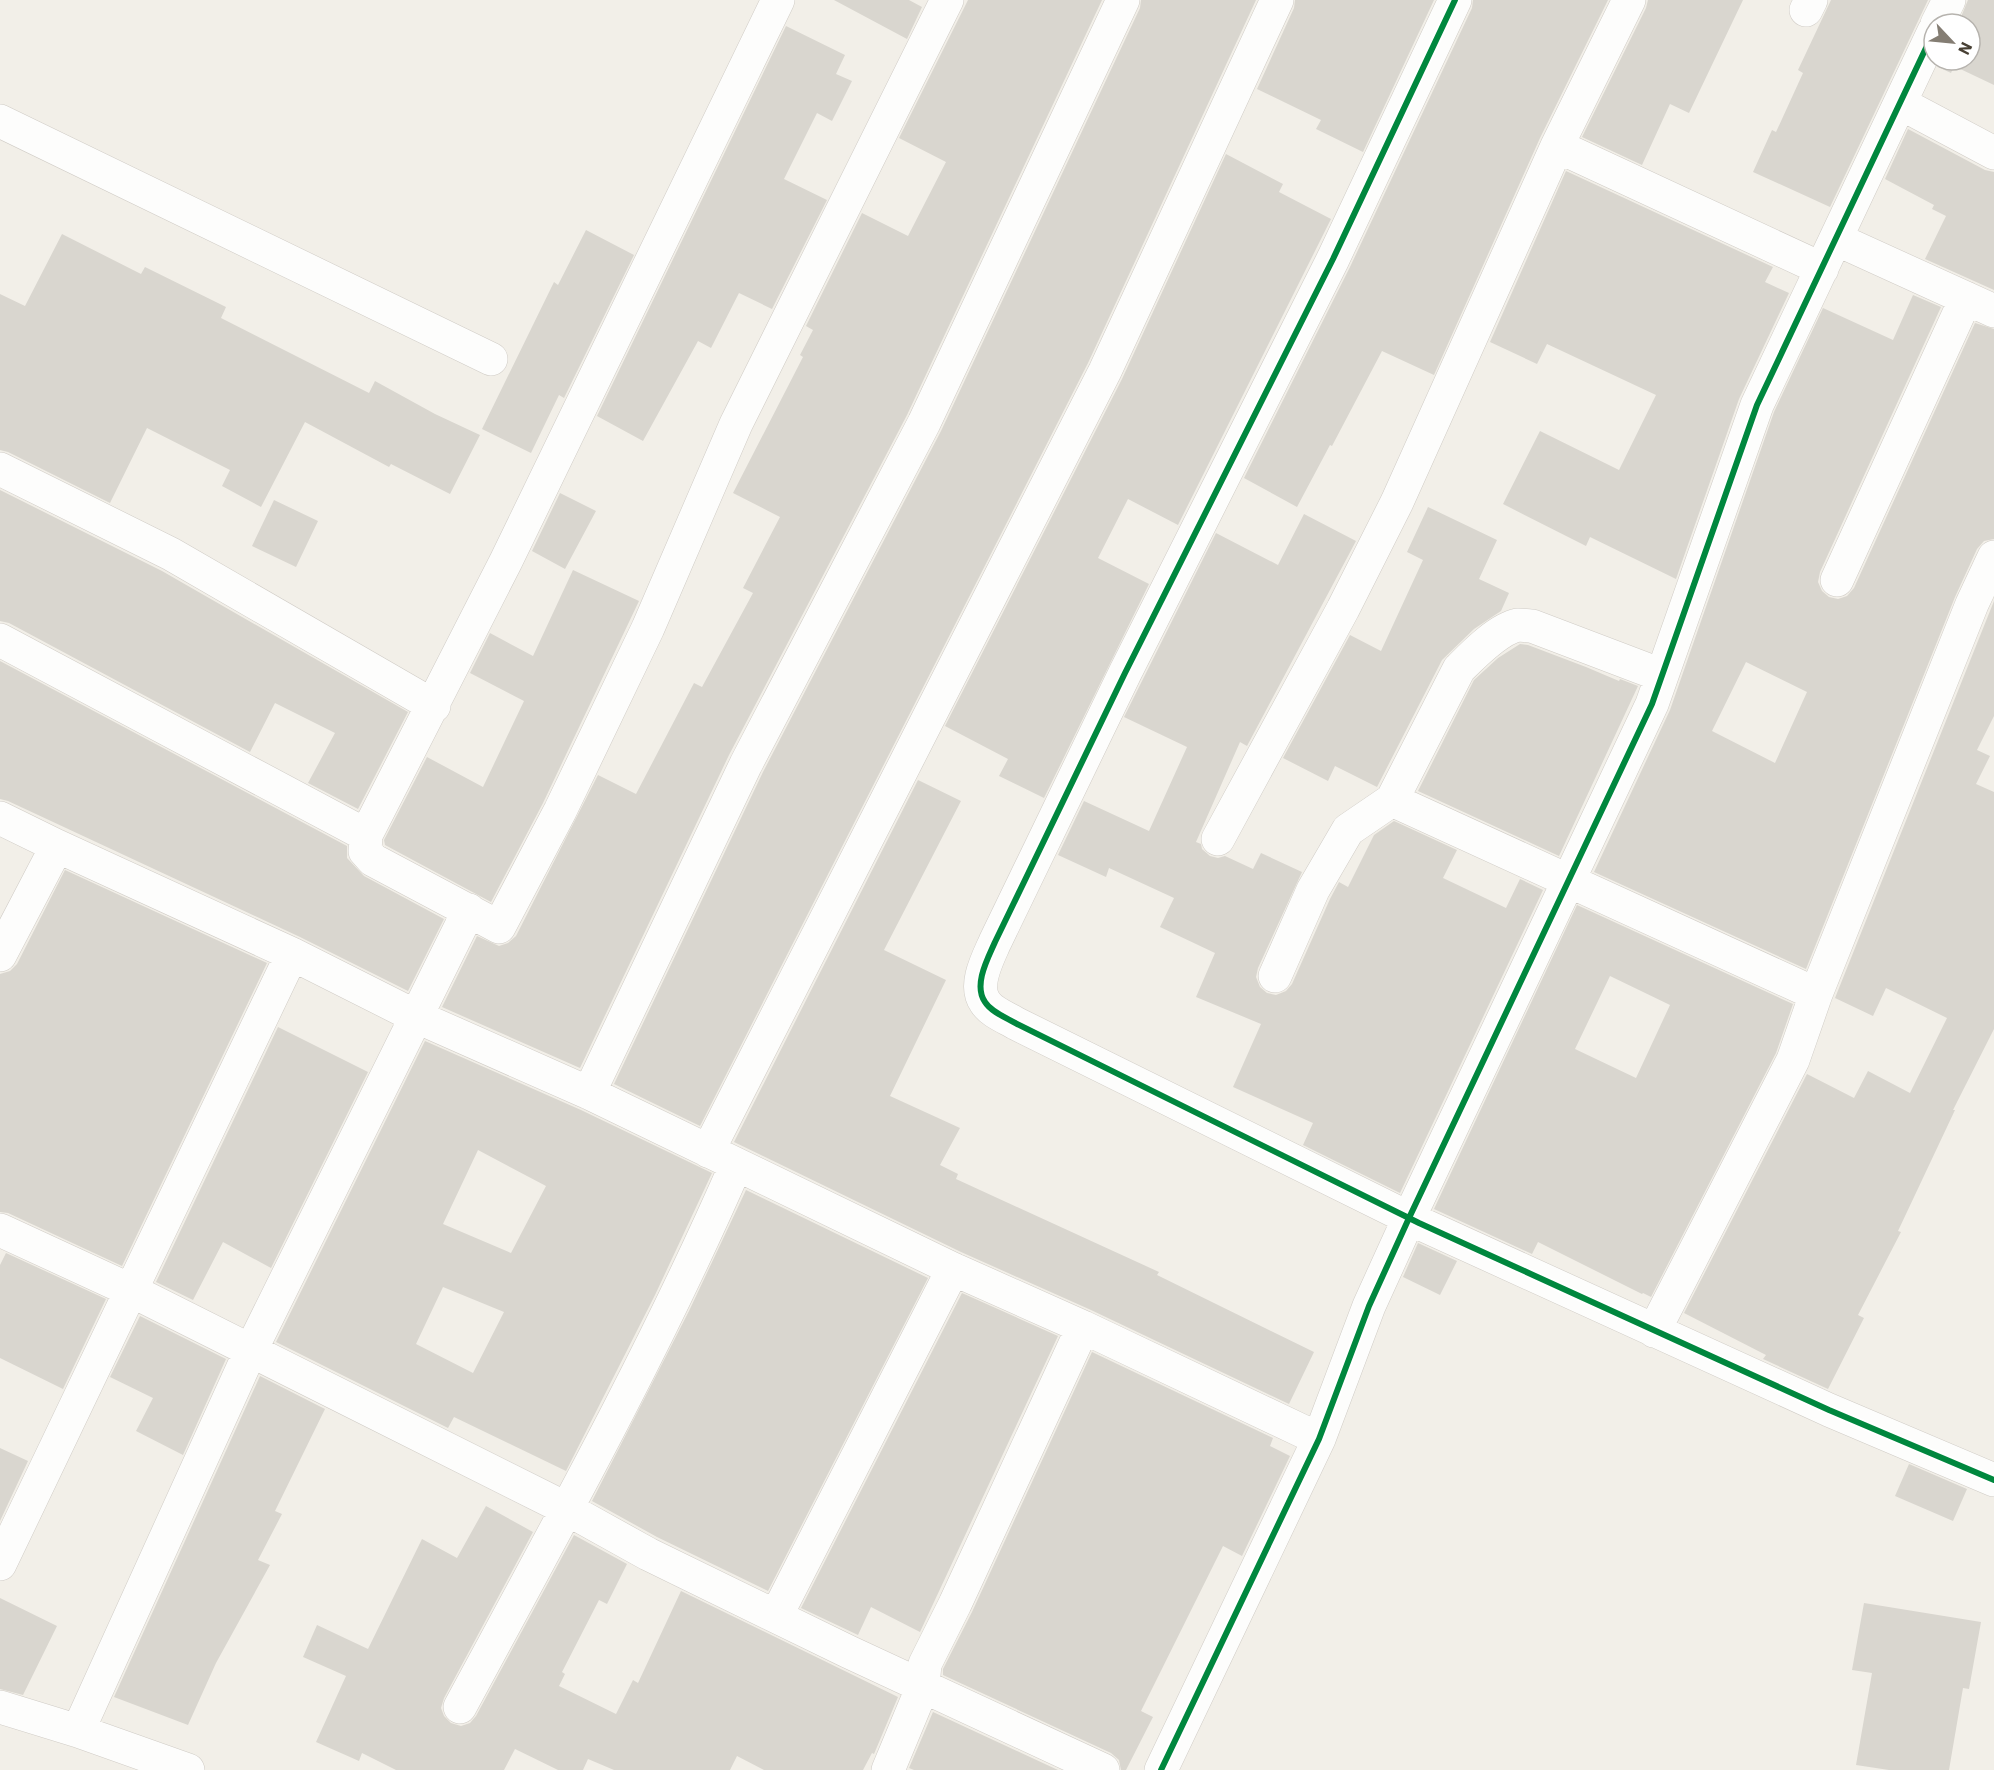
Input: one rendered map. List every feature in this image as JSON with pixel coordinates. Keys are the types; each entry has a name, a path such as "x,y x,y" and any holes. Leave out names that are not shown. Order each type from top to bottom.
{"street":[{"path":"778,0 434,706 366,835 365,851 373,860 499,927 560,811 648,628 736,424 947,0"},
{"path":"589,1093 746,764 924,423 1123,0"},
{"path":"460,1707 567,1509 705,1235 722,1158 1105,371 1277,0"},
{"path":"1455,0 1334,259 1033,861 984,968 980,988 984,1002 1017,1024 1409,1218 1829,1410 1994,1480"},
{"path":"1218,839 1343,609 1397,502 1557,147 1629,0"},
{"path":"1161,1770 1319,1439 1369,1306 1409,1218 1652,704 1757,405 1922,56"},
{"path":"1900,103 1994,153"},
{"path":"0,121 491,359"},
{"path":"1557,147 1822,269"},
{"path":"1836,239 1980,304 1837,580"},
{"path":"0,470 171,554 434,706"},
{"path":"1654,1331 1793,1060 1816,994 1972,604 1994,557"},
{"path":"1275,976 1313,890 1348,830 1392,800 1459,669 1475,652 1506,629 1519,625 1532,626 1661,675"},
{"path":"0,640 366,835"},
{"path":"1392,800 1816,994"},
{"path":"0,818 292,954 415,1016 589,1093 953,1269 1083,1327 1319,1439"},
{"path":"0,955 57,846"},
{"path":"78,1731 250,1352 469,910"},
{"path":"0,1564 292,954"},
{"path":"0,1230 130,1290 567,1509 648,1554 849,1652 1103,1770"},
{"path":"776,1616 953,1269"},
{"path":"888,1770 923,1686 925,1664 1083,1327"},
{"path":"0,1707 78,1731 188,1770"}],"building":[{"path":"834,0 909,0 922,7 907,39"},
{"path":"968,0 1102,0 907,415 729,755 580,1068 442,1007 477,936 499,946 508,943 516,936 598,775 636,794 694,683 702,687 753,593 743,588 780,517 733,493 803,357 800,355 813,330 806,326 862,213 908,236 946,162 899,138"},
{"path":"1141,0 1256,0 1088,363 700,1126 614,1084 763,772 941,431 1140,8"},
{"path":"1295,0 1434,0 1363,152 1316,129 1321,120 1257,89 1294,8"},
{"path":"1473,0 1608,0 1540,138 1434,375 1382,351 1297,507 1244,478 1350,267 1472,8"},
{"path":"1648,0 1743,0 1689,113 1670,104 1642,165 1582,137"},
{"path":"1831,0 1928,0 1830,207 1753,172 1772,130 1776,132 1803,73 1798,70"},
{"path":"1968,0 1994,0 1994,85 1967,72 1982,72 1982,12 1963,12"},
{"path":"786,26 845,55 836,74 852,81 832,121 817,113 784,179 827,200 772,309 739,293 711,348 698,341 643,441 597,416"},
{"path":"1908,129 1985,170 1994,172 1994,290 1925,259 1946,216 1932,209 1934,205 1885,179"},
{"path":"1226,154 1283,184 1279,192 1331,219 1178,525 1128,499 1098,558 1149,584 1044,798 999,776 1008,759 945,726 1122,379"},
{"path":"1566,171 1773,267 1765,282 1789,293 1739,399 1676,579 1590,537 1586,546 1503,504 1540,431 1619,470 1656,395 1547,344 1537,364 1490,342"},
{"path":"586,230 634,255 564,398 559,395 531,453 482,429 554,282 558,285"},
{"path":"62,234 141,274 145,267 226,307 221,318 369,393 375,381 435,414 480,435 450,494 391,464 389,467 305,422 261,507 222,486 230,470 147,428 110,503 0,450 0,294 25,306"},
{"path":"1913,295 1941,307 1820,572 1818,582 1822,591 1829,597 1838,599 1847,596 1854,588 1975,323 1994,329 1994,539 1984,541 1977,549 1955,597 1806,969 1594,872 1670,710 1774,412 1823,308 1893,340","holes":["1746,662 1807,692 1775,763 1712,731"]},
{"path":"0,490 162,571 408,712 358,809 308,783 335,733 275,703 250,752 9,623 0,621"},
{"path":"560,493 596,511 565,569 532,551"},
{"path":"274,500 318,521 296,567 252,546"},
{"path":"1428,507 1497,540 1479,579 1509,593 1501,611 1474,629 1442,660 1377,787 1335,766 1328,781 1283,758 1350,635 1381,651 1423,560 1407,552"},
{"path":"1304,514 1356,541 1247,746 1240,742 1196,842 1201,844 1202,849 1210,856 1218,858 1225,856 1253,869 1261,853 1302,872 1258,968 1256,977 1260,987 1267,993 1276,995 1286,991 1292,984 1339,882 1348,887 1374,835 1394,821 1457,850 1443,878 1506,908 1520,879 1543,890 1400,1193 1303,1145 1313,1123 1233,1087 1261,1024 1196,997 1215,953 1160,927 1174,898 1109,868 1106,877 1058,855 1084,801 1149,831 1187,747 1124,717 1216,533 1278,565"},
{"path":"573,570 639,601 543,803 491,902 385,845 384,840 427,757 483,787 524,701 470,673 490,633 533,656"},
{"path":"1994,601 1994,716 1977,750 1990,756 1976,784 1994,792 1994,1029 1953,1110 1955,1110 1898,1231 1901,1232 1858,1315 1864,1318 1828,1389 1763,1359 1766,1355 1684,1313 1807,1074 1854,1098 1868,1071 1910,1093 1947,1018 1886,988 1873,1016 1835,998"},
{"path":"1520,644 1638,686 1559,856 1418,791 1474,680 1498,658"},
{"path":"0,661 347,846 347,858 364,876 444,919 408,991 300,937 0,799"},
{"path":"918,780 961,801 884,950 946,980 890,1096 960,1128 940,1165 958,1174 956,1179 1159,1272 1157,1275 1314,1352 1289,1404 1091,1310 961,1252 734,1142"},
{"path":"65,870 267,963 122,1266 8,1213 0,1212 0,974 10,971 17,964"},
{"path":"1577,905 1793,1004 1776,1053 1651,1297 1538,1242 1532,1254 1434,1209","holes":["1610,976 1670,1005 1636,1078 1575,1049"]},
{"path":"278,1027 368,1072 271,1268 223,1242 193,1300 156,1282"},
{"path":"425,1041 581,1110 712,1173 655,1295 566,1471 454,1417 448,1428 276,1342","holes":["478,1150 546,1186 511,1253 443,1224","443,1287 504,1312 473,1373 416,1344"]},
{"path":"746,1190 928,1278 768,1591 657,1537 592,1501 689,1311"},
{"path":"1418,1243 1457,1261 1440,1295 1403,1277"},
{"path":"6,1253 106,1299 63,1389 0,1358 0,1265"},
{"path":"962,1293 1058,1336 920,1632 871,1607 858,1635 801,1608"},
{"path":"140,1316 226,1359 183,1455 136,1431 153,1398 110,1377"},
{"path":"1092,1352 1273,1438 1270,1446 1290,1456 1242,1556 1223,1546 1141,1711 1153,1717 1126,1770 1121,1770 1119,1760 1111,1753 943,1675 943,1669 972,1612"},
{"path":"260,1376 325,1409 275,1511 282,1514 258,1560 270,1565 216,1663 188,1725 114,1697"},
{"path":"0,1448 28,1461 0,1521"},
{"path":"1909,1464 1967,1489 1953,1521 1895,1496"},
{"path":"486,1506 533,1532 444,1698 441,1708 444,1716 451,1723 461,1726 470,1723 476,1716 574,1535 627,1564 607,1604 599,1600 562,1672 565,1674 559,1686 616,1714 633,1680 638,1683 681,1591 898,1697 874,1754 872,1753 863,1770 764,1770 737,1756 730,1770 614,1770 588,1759 583,1770 558,1770 515,1749 504,1770 396,1770 362,1753 359,1761 316,1742 346,1676 303,1657 317,1625 368,1649 422,1539 457,1558"},
{"path":"0,1598 57,1626 23,1695 0,1689"},
{"path":"1864,1603 1981,1622 1969,1689 1963,1688 1949,1770 1889,1770 1856,1765 1872,1673 1852,1670"},
{"path":"933,1712 1058,1770 914,1770 909,1768"}],"cycle path":[{"path":"1455,0 1333,259 1125,673 995,942 981,980 982,995 991,1009 1017,1024 1419,1223 1829,1410 1994,1480"},
{"path":"1161,1770 1319,1439 1369,1306 1409,1218 1652,704 1757,405 1922,56"}]}
